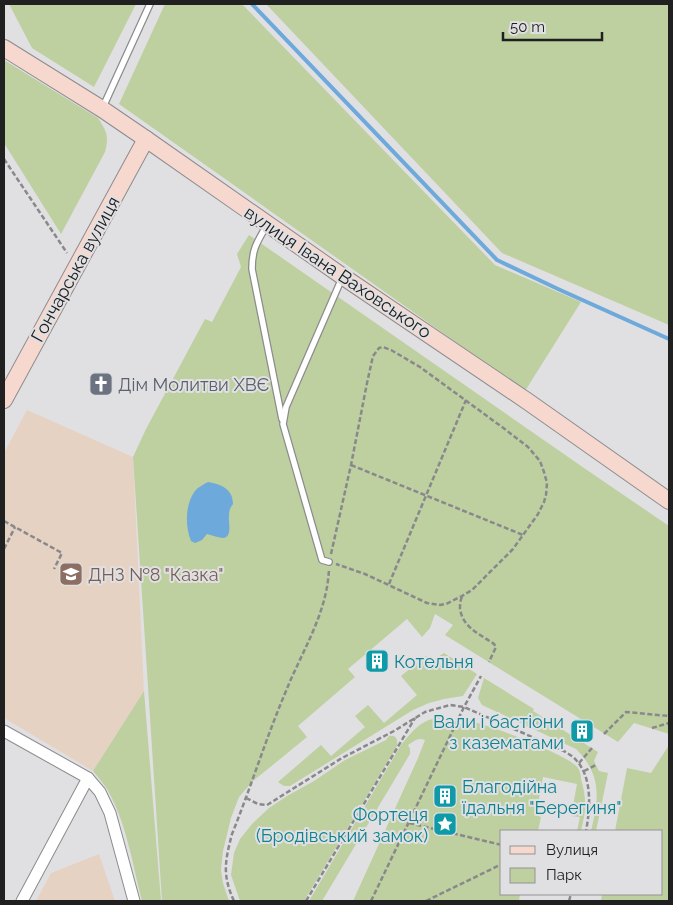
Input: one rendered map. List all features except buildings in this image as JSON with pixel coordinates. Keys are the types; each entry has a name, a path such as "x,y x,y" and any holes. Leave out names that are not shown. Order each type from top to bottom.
{"main road":[{"name":"вулиця Івана Ваховського","path":"4,48 102,109 342,276 528,400 669,501"},
{"name":"Гончарська вулиця","path":"6,389 146,139"}],"street":[{"path":"4,731 88,778 100,792 110,814 134,901"},
{"path":"22,901 88,778"}],"lane":[{"path":"102,109 150,4"},
{"path":"268,224 257,241 252,256 252,269 283,424 322,560 330,562"},
{"path":"283,424 286,407 342,276"}],"path":[{"path":"4,159 76,266"},
{"path":"234,901 226,881 225,869 232,834 286,689 318,620 326,597 330,562 373,356 379,348 383,347 410,360 528,447 542,466 547,483 544,502 513,550 472,590 446,604 431,604 365,574 330,562"},
{"path":"389,584 466,400"},
{"path":"351,465 523,535"},
{"path":"4,521 62,553 54,569"},
{"path":"4,549 15,527"},
{"path":"462,596 460,601 462,618 466,624 496,647 489,662"},
{"path":"371,901 464,707 481,676"},
{"path":"246,798 258,804 267,805 342,758 416,716 453,705 464,707 564,751 576,759 584,771 590,804 586,830"},
{"path":"604,734 626,712 669,716"},
{"path":"306,901 416,716"},
{"path":"652,728 669,723"},
{"path":"579,763 592,748"},
{"path":"584,771 596,766"},
{"path":"409,823 500,844"},
{"path":"426,901 500,865"}],"shaded area":[{"name":"ДНЗ №8 \"Казка\"","path":"27,410 133,457 144,691 93,771 4,718 4,453"},
{"path":"99,854 115,901 36,901 51,873"}],"green space":[{"path":"9,4 136,4 94,87 32,48"},
{"path":"165,4 242,4 495,265 581,302 525,391 119,104"},
{"path":"266,4 669,4 669,325 502,253"},
{"path":"4,60 98,118 105,131 107,142 105,152 61,234 4,143"},
{"path":"249,235 669,526 669,734 634,723 618,742 445,635 453,625 435,614 430,628 422,637 407,619 348,669 355,677 298,726 307,737 252,782 239,797 231,818 223,851 221,870 229,901 162,901 133,457 205,319 212,322 241,267 237,254"},
{"path":"444,653 477,674 463,696 429,703 413,710 290,786 284,786 278,782 321,745 331,756 365,727 355,716 368,705 384,723 417,695 401,676 426,656 432,661"},
{"path":"484,678 598,752 594,761 599,771 608,773 596,830 591,830 597,797 594,778 590,768 576,749 482,705 478,698"},
{"path":"144,691 161,901 142,901 119,815 107,789 93,771"},
{"path":"432,719 448,719 459,724 472,722 485,725 531,742 573,763 580,772 585,799 581,830 577,830 580,817 571,816 577,784 543,777 536,815 541,817 538,830 500,830 500,895 520,895 519,901 353,901 418,758 425,740 418,739 408,745 410,754 322,901 309,901 401,745 421,724"},
{"path":"389,736 396,738 397,746 304,901 240,901 231,875 234,853 240,839 252,824 269,808 287,796 345,760 386,740"},
{"path":"669,745 669,901 601,901 602,895 663,895 663,830 615,830 627,768 651,773"}],"water":[{"path":"208,482 222,486 231,495 233,504 229,513 229,532 223,538 207,534 202,540 195,543 191,541 188,529 187,515 189,502 195,491"}],"waterway":[{"path":"252,4 497,260 669,339"}],"place":[{"name":"Дім Молитви ХВЄ","path":"101,384"},
{"name":"ДНЗ №8 \"Казка\"","path":"71,574"},
{"name":"Котельня","path":"377,661"},
{"name":"Вали і бастіони з казематами","path":"582,731"},
{"name":"Благодійна їдальня \"Берегиня\"","path":"445,796"},
{"name":"Фортеця (Бродівський замок)","path":"445,824"}]}
